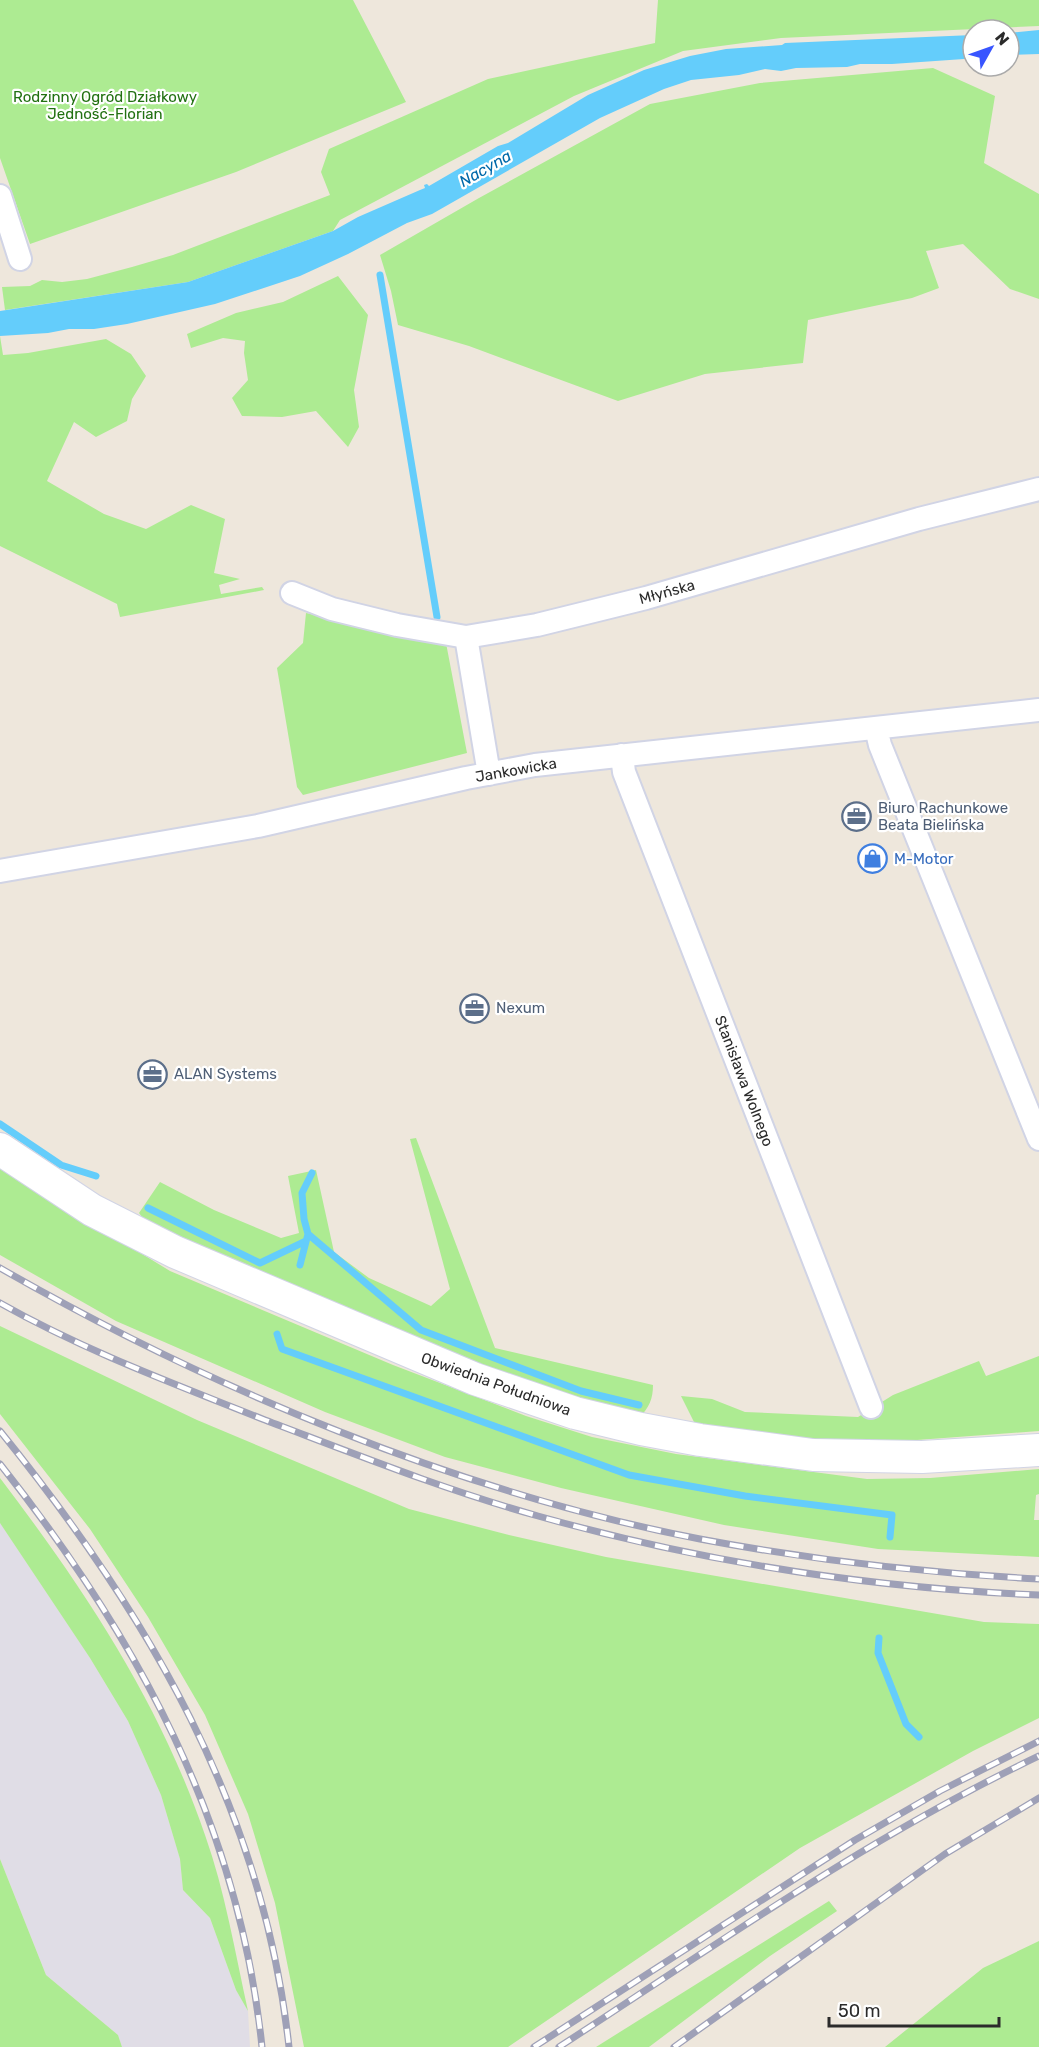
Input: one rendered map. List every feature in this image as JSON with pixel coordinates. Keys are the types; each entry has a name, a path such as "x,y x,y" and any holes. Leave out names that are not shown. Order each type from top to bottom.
{"main road":[{"name":"Obwiednia Południowa","path":"0,1149 92,1210 175,1252 475,1379 575,1413 630,1427 700,1440 813,1455 921,1458 1039,1450"}],"street":[{"path":"0,196 20,259"},
{"name":"Młyńska","path":"292,593 332,609 397,625 466,638 537,625 646,598 919,519 1039,489"},
{"path":"466,638 489,774"},
{"name":"Jankowicka","path":"0,871 258,826 489,774 622,755 1039,710"},
{"path":"876,728 884,755 1039,1139"},
{"name":"Stanisława Wolnego","path":"622,755 629,783 871,1407"}],"shaded area":[{"path":"0,1523 90,1658 128,1721 161,1795 180,1859 183,1890 210,1918 236,1990 248,2011 250,2047 122,2047 118,2035 46,1975 0,1859"}],"green space":[{"name":"Rodzinny Ogród Działkowy Jedność-Florian","path":"0,0 353,0 406,102 236,172 30,244 0,158"},
{"path":"658,0 1039,0 1039,26 1021,27 1021,18 961,18 961,30 781,38 683,51 574,96 340,220 333,231 188,282 5,310 2,287 30,286 42,280 62,282 87,279 132,267 173,255 330,195 321,172 329,149 488,79 655,43"},
{"path":"933,68 995,96 984,163 1039,194 1039,299 1010,289 963,244 926,251 939,288 912,298 808,320 803,363 705,374 618,401 469,346 398,325 380,255 650,104 760,83"},
{"path":"338,276 368,315 354,390 359,427 348,447 316,411 282,417 242,416 232,398 248,380 244,353 245,341 223,338 191,348 187,334 236,313 283,302"},
{"path":"0,336 3,355 28,353 106,339 131,354 146,376 132,399 127,421 96,437 74,422 47,481 104,514 146,529 191,505 225,519 214,573 240,579 219,585 221,594 262,587 264,590 120,617 117,604 0,546"},
{"path":"306,613 446,643 467,753 303,795 297,787 277,668 303,643"},
{"path":"416,1138 495,1348 653,1385 650,1403 639,1418 537,1388 310,1294 146,1222 139,1213 160,1182 214,1210 281,1238 299,1233 288,1176 316,1170 334,1252 369,1278 431,1306 450,1289 410,1139"},
{"path":"0,1167 170,1271 393,1365 526,1416 592,1437 676,1454 867,1479 930,1478 1039,1469 1039,1494 1036,1495 1034,1520 1039,1520 1039,1557 878,1549 724,1525 561,1488 445,1457 325,1412 116,1321 0,1255"},
{"path":"0,1326 197,1420 409,1509 606,1557 984,1622 1039,1624 1039,1718 973,1751 800,1848 508,2047 304,2047 275,1903 248,1814 205,1715 148,1617 90,1529 0,1414"},
{"path":"1039,1356 1039,1431 890,1442 787,1439 695,1424 681,1396 712,1399 745,1412 858,1417 893,1395 979,1361 986,1376"},
{"path":"0,1478 90,1605 117,1648 166,1738 212,1856 248,2011 236,1990 210,1918 183,1890 180,1859 161,1795 128,1721 90,1658 0,1523"},
{"path":"0,1859 46,1975 118,2035 122,2047 0,2047"},
{"path":"829,1901 837,1911 770,1956 649,2047 596,2047"},
{"path":"1039,1941 1039,2047 885,2047 983,1968"}],"water":[{"path":"1039,30 1039,54 1021,55 1021,32"},
{"name":"Nacyna","path":"961,36 961,59 796,68 781,71 765,69 739,75 691,80 664,89 600,118 432,214 407,223 300,276 215,304 127,324 94,329 69,329 48,333 0,336 0,311 188,282 333,231 358,217 425,188 424,185 429,186 498,146 508,143 588,95 644,70 690,56 726,49 785,43"}],"waterway":[{"path":"380,275 437,617"},
{"path":"0,1124 61,1165 96,1176"},
{"path":"300,1265 308,1234 302,1193 312,1173"},
{"path":"148,1208 260,1263 306,1241"},
{"path":"308,1234 421,1330 581,1391 639,1405"},
{"path":"277,1334 282,1349 629,1475 745,1496 892,1515 890,1537"},
{"path":"879,1638 878,1653 906,1724 919,1737"}],"railway":[{"path":"0,1268 165,1355 251,1395 340,1432 429,1465 519,1494 610,1519 742,1547 869,1565 1039,1579"},
{"path":"0,1303 97,1352 265,1420 434,1483 538,1516 662,1547 786,1570 912,1586 1039,1595"},
{"path":"0,1431 54,1500 104,1571 150,1643 190,1718 225,1795 254,1876 275,1959 289,2047"},
{"path":"0,1464 50,1530 96,1597 137,1665 174,1736 205,1810 231,1886 250,1965 262,2047"},
{"path":"534,2047 855,1840 940,1791 1039,1741"},
{"path":"559,2047 854,1856 976,1787 1039,1756"},
{"path":"674,2047 945,1854 1039,1798"}],"place":[{"name":"Biuro Rachunkowe Beata Bielińska","path":"857,817"},
{"name":"M-Motor","path":"873,859"},
{"name":"Nexum","path":"475,1008"},
{"name":"ALAN Systems","path":"153,1074"}]}
